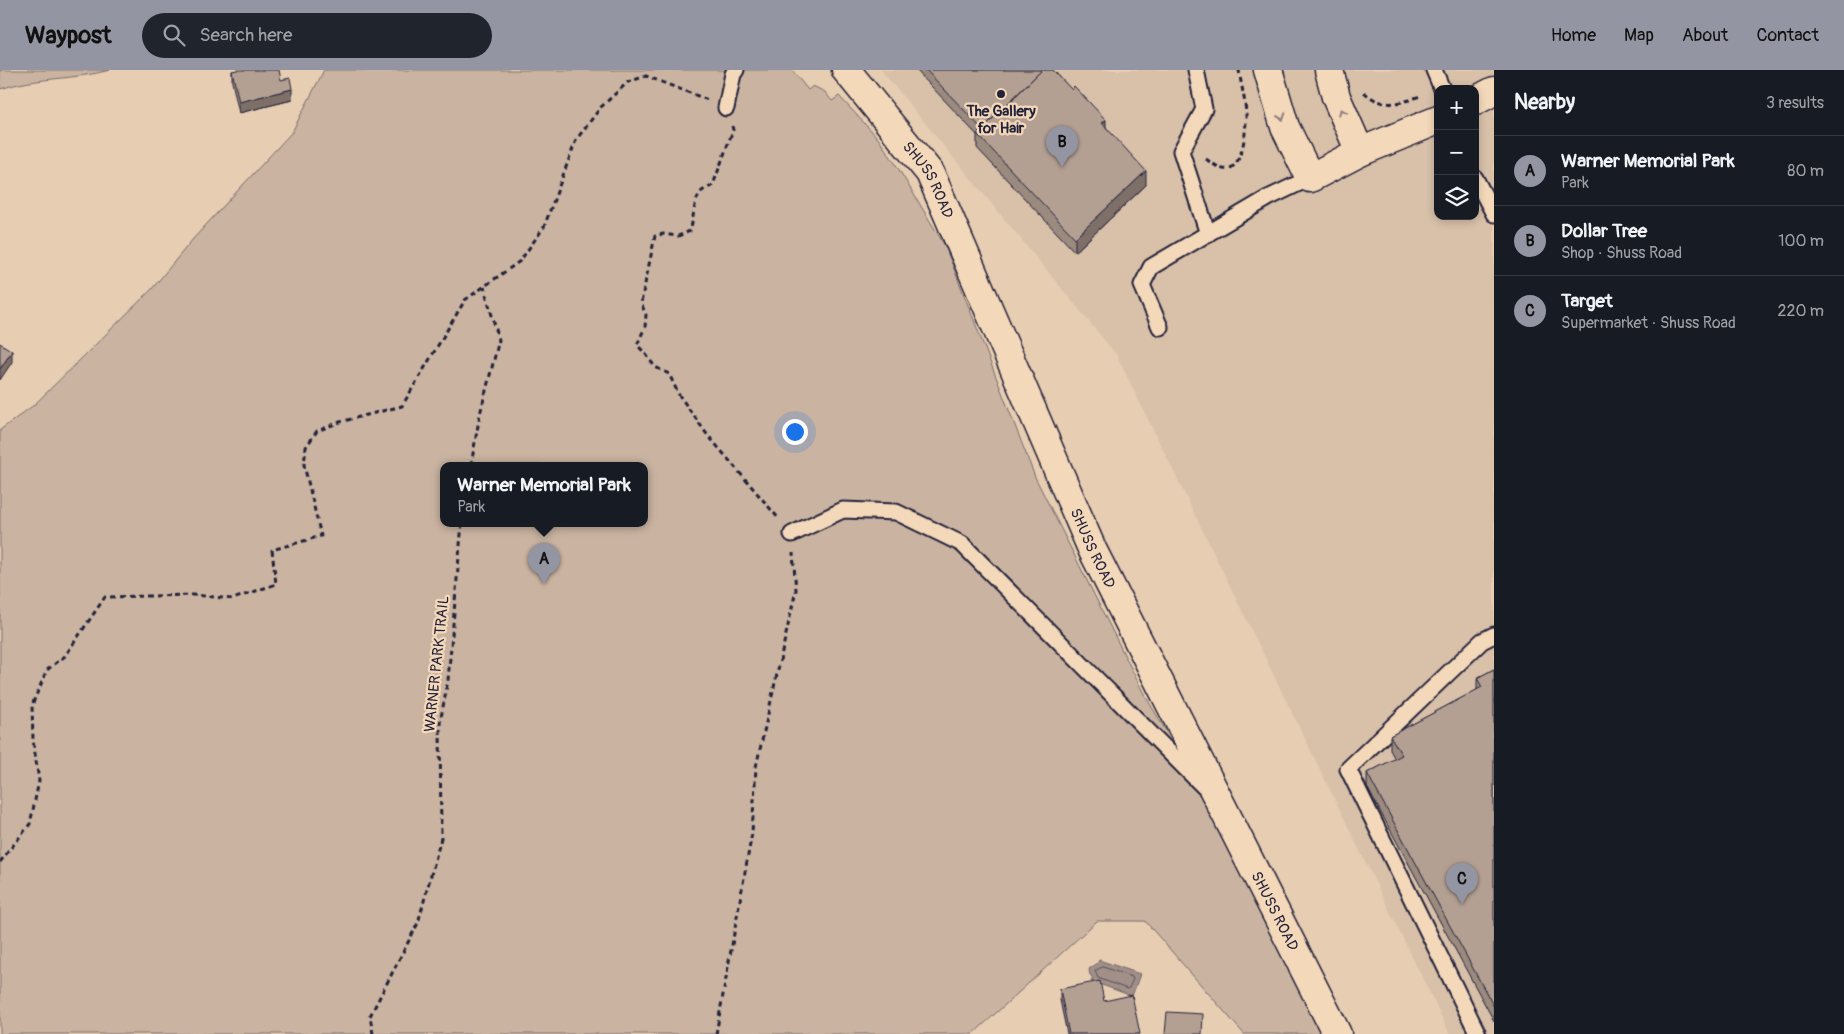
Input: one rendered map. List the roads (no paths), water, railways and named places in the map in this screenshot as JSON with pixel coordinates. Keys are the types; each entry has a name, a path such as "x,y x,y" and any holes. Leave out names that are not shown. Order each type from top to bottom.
{"street":[{"name":"SHUSS ROAD","path":"846,70 930,172 1092,549 1337,1034"},
{"path":"1268,70 1285,127 1310,178 1360,152 1434,122"},
{"path":"1329,70 1336,97 1360,152"},
{"path":"1479,98 1494,91"}],"lane":[{"path":"726,108 733,74 736,70"},
{"path":"1196,70 1204,109 1181,151 1208,234"},
{"path":"1434,70 1435,85"},
{"path":"1160,327 1142,285 1151,267 1268,198 1310,178"},
{"path":"1479,186 1494,214"},
{"path":"792,534 843,510 896,512 962,544 1223,806"},
{"path":"1478,1034 1348,769 1482,641 1494,635"}],"water":[{"path":"1099,960 1140,974 1132,996 1091,981 1093,978 1090,975 1089,969 1098,963"}],"place":[{"name":"The Gallery for Hair","path":"1001,94"},
{"name":"Dollar Tree","path":"1062,167"},
{"name":"Warner Memorial Park","path":"544,584"},
{"name":"Target","path":"1462,904"}]}
